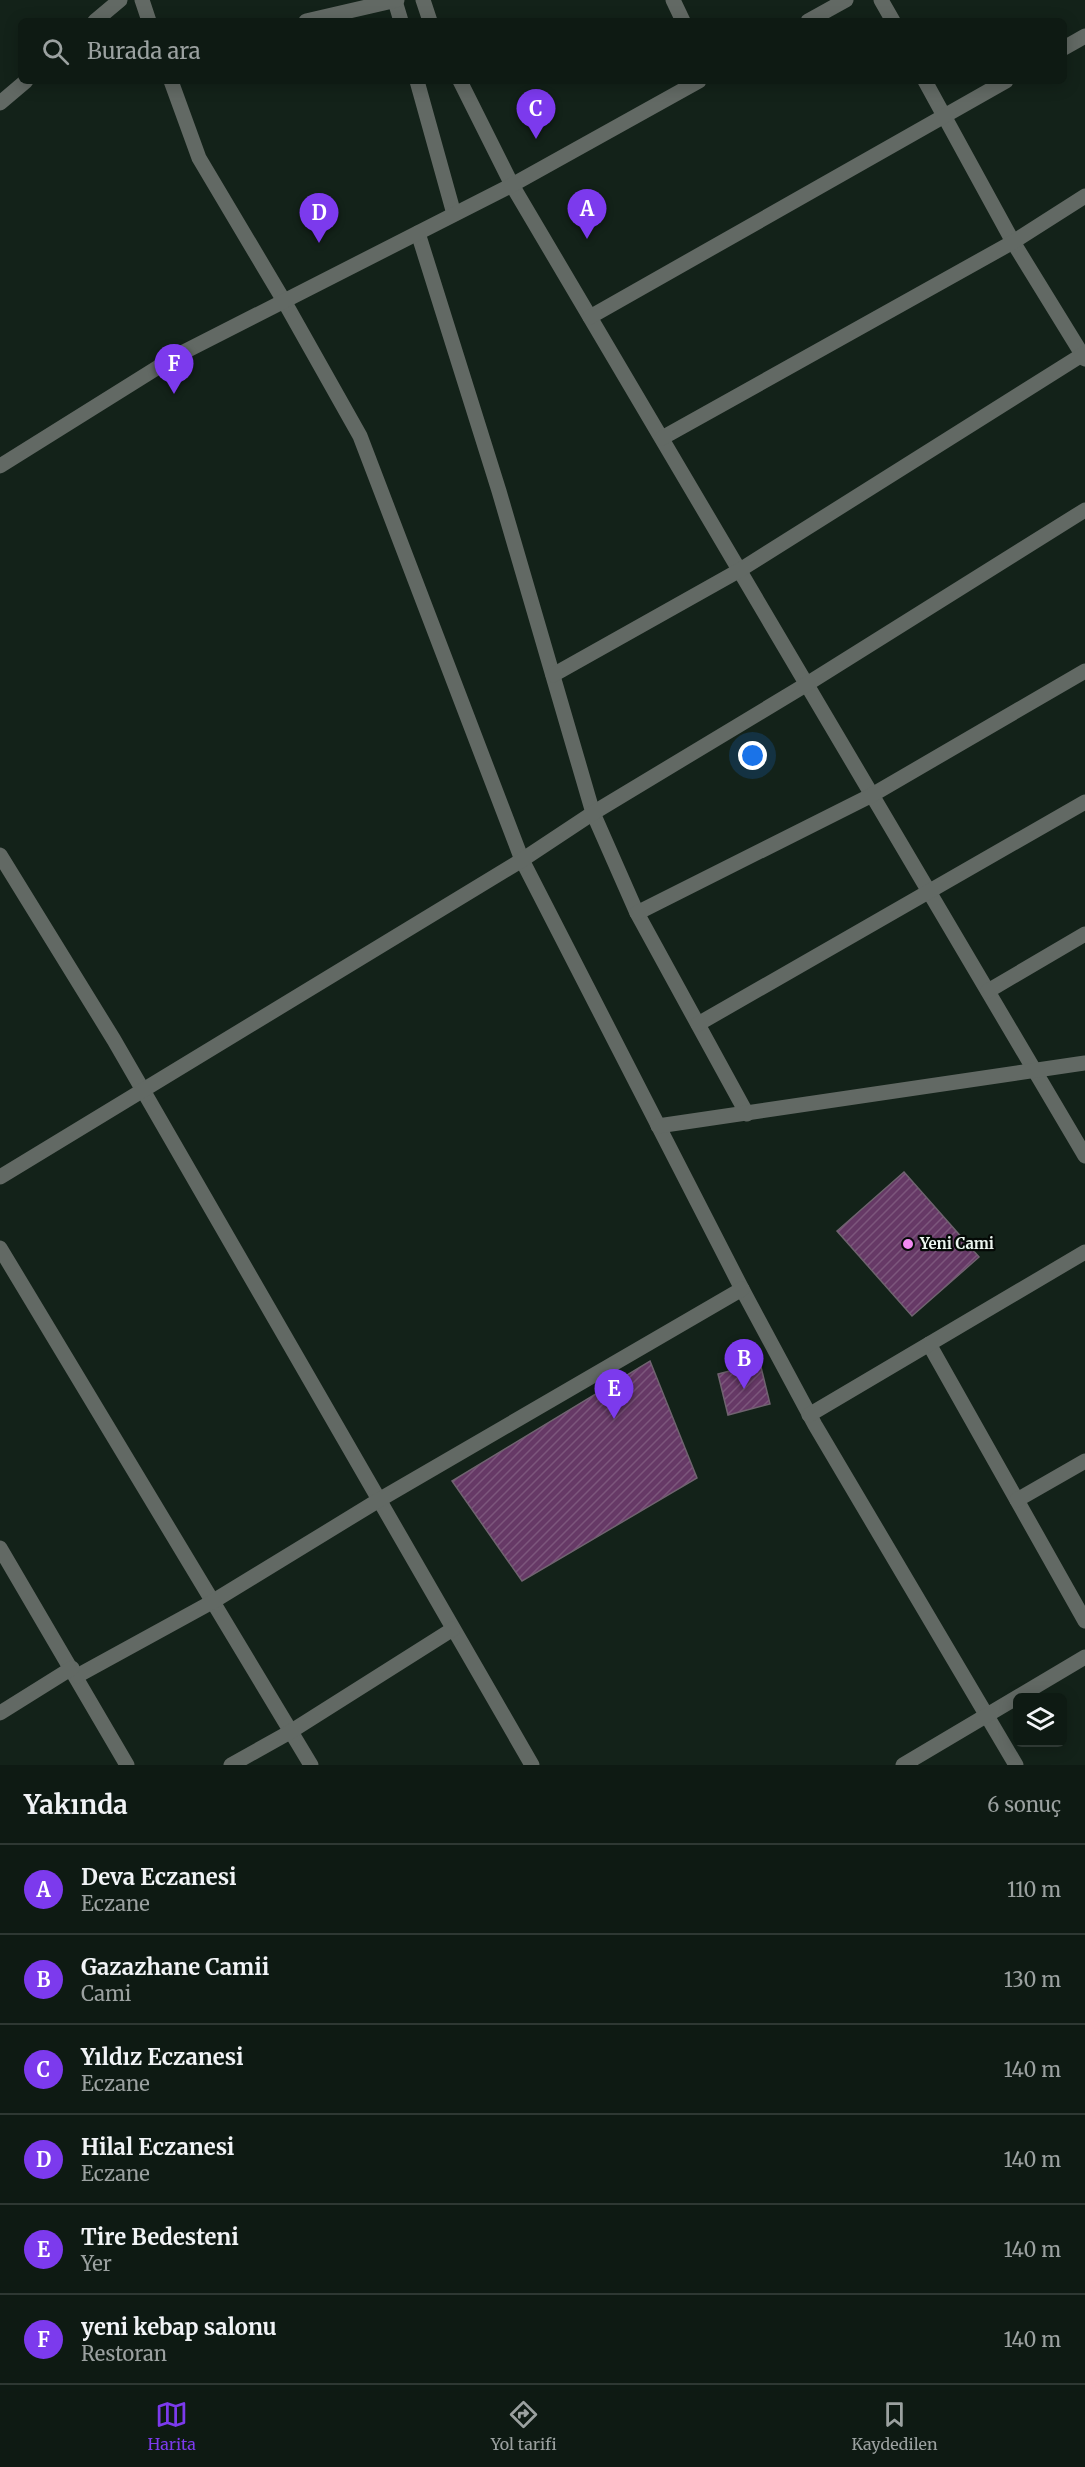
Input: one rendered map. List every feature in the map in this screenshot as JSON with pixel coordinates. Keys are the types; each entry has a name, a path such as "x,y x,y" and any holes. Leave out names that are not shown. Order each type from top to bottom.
{"street":[{"path":"99,18 120,0"},
{"path":"142,0 148,18"},
{"path":"319,18 396,0 400,18"},
{"path":"423,0 429,18"},
{"path":"673,0 682,18"},
{"path":"813,18 846,0"},
{"path":"881,0 891,18"},
{"path":"1067,46 1085,36"},
{"path":"0,103 22,84"},
{"path":"172,84 199,158 284,301 360,436 522,860 809,1415 1016,1765"},
{"path":"418,84 454,214"},
{"path":"462,84 512,185 1085,1156"},
{"path":"0,466 176,356 512,185 694,84"},
{"path":"553,675 740,570 1084,356 1013,242 927,84"},
{"path":"590,317 1001,84"},
{"path":"662,438 1013,242 1085,196"},
{"path":"418,233 499,491 593,813 637,913 747,1114"},
{"path":"0,1178 522,860 593,813 807,684 1085,510"},
{"path":"637,913 872,795 1085,672"},
{"path":"698,1024 1085,802"},
{"path":"0,855 114,1040 532,1765"},
{"path":"988,991 1085,934"},
{"path":"658,1126 1085,1063"},
{"path":"0,1248 310,1765"},
{"path":"809,1415 1085,1252"},
{"path":"0,1713 74,1672 212,1602 379,1500 742,1289"},
{"path":"929,1344 1085,1621"},
{"path":"1017,1500 1085,1461"},
{"path":"0,1548 127,1765"},
{"path":"231,1765 290,1732 453,1629"},
{"path":"903,1765 1085,1658"}],"building":[{"name":"Yeni Cami","path":"904,1172 979,1257 912,1316 837,1231"},
{"path":"650,1361 697,1478 522,1581 452,1481"},
{"path":"760,1363 770,1404 728,1415 718,1374"}],"place":[{"name":"Yıldız Eczanesi","path":"536,139"},
{"name":"Deva Eczanesi","path":"587,239"},
{"name":"Hilal Eczanesi","path":"319,243"},
{"name":"yeni kebap salonu","path":"174,394"},
{"name":"Yeni Cami","path":"908,1244"},
{"name":"Gazazhane Camii","path":"744,1389"},
{"name":"Tire Bedesteni","path":"614,1419"}]}
